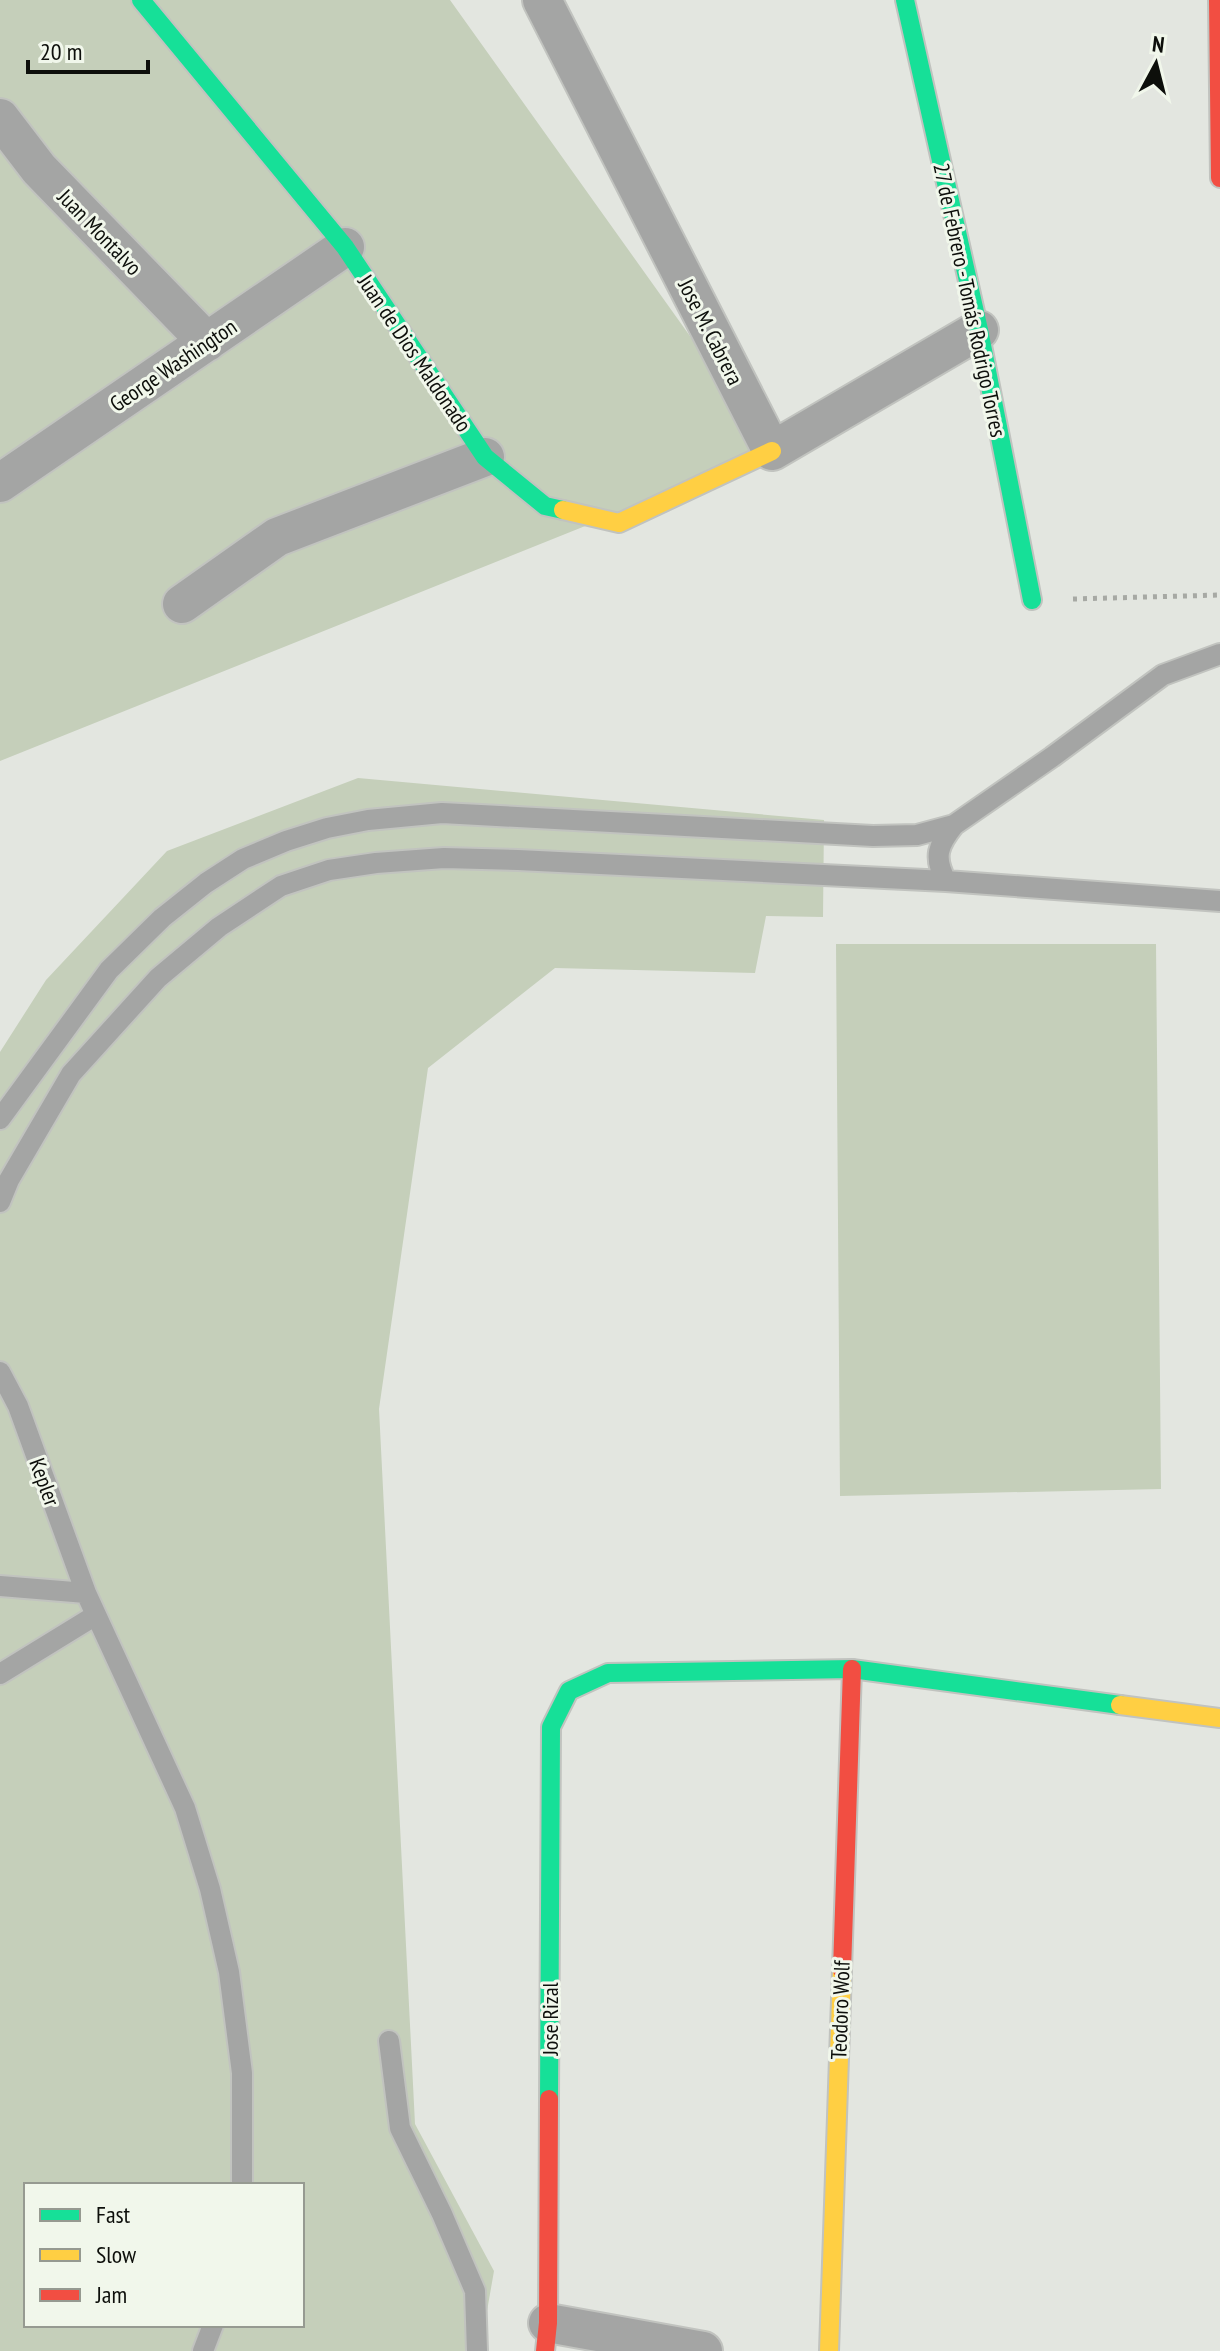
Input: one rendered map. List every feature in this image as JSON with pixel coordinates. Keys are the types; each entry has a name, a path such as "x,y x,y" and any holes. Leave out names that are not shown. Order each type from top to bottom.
{"street":[{"name":"Juan de Dios Maldonado","path":"141,0 345,247 485,457 545,506 619,523 772,451"},
{"name":"Jose M. Cabrera","path":"542,0 772,451"},
{"name":"27 de Febrero - Tomás Rodrigo Torres","path":"905,0 979,330 1032,600"},
{"path":"1218,0 1220,178"},
{"name":"Juan Montalvo","path":"0,118 39,169 207,342"},
{"name":"George Washington","path":"0,483 345,247"},
{"path":"772,451 979,330"},
{"path":"182,604 277,537 485,457"},
{"path":"852,1669 1220,1718"},
{"name":"Jose Rizal","path":"547,2337 551,1727 569,1691 608,1673 852,1669"},
{"name":"Teodoro Wolf","path":"829,2351 852,1669"},
{"path":"547,2337 703,2351"}],"lane":[{"path":"946,881 938,865 941,841 954,825 1163,675 1220,654"},
{"path":"0,1119 109,970 162,918 243,859 327,828 368,820 442,813 873,836 917,835 954,825"},
{"path":"0,1202 9,1180 71,1074 158,978 219,927 281,886 329,870 444,858 946,881 1220,901"},
{"name":"Kepler","path":"0,1372 18,1406 86,1593 185,1808 210,1889 229,1972 242,2073 242,2183"},
{"path":"0,1586 86,1593"},
{"path":"0,1674 96,1615"},
{"path":"389,2041 400,2128 475,2291 477,2351"},
{"path":"203,2351 212,2327"}],"path":[{"path":"1032,600 1220,595"}],"green space":[{"path":"0,0 450,0 772,451 0,761"},
{"path":"358,778 824,820 823,917 766,916 755,973 555,968 428,1068 379,1409 415,2124 494,2271 480,2351 0,2351 0,1052 46,980 167,851"},
{"path":"836,944 1156,944 1161,1489 840,1496"}],"traffic: fast":[{"path":"141,0 345,247 485,457 545,506 563,510"},
{"path":"905,0 979,330 1032,600"},
{"path":"549,2099 551,1727 569,1691 608,1673 852,1669 1120,1705"}],"traffic: slow":[{"path":"563,510 619,523 772,451"},
{"path":"1120,1705 1220,1718"},
{"path":"829,2351 842,1970"}],"traffic: jam":[{"path":"1218,0 1220,178"},
{"path":"842,1970 852,1669"},
{"path":"545,2351 548,2323 549,2099"}]}
